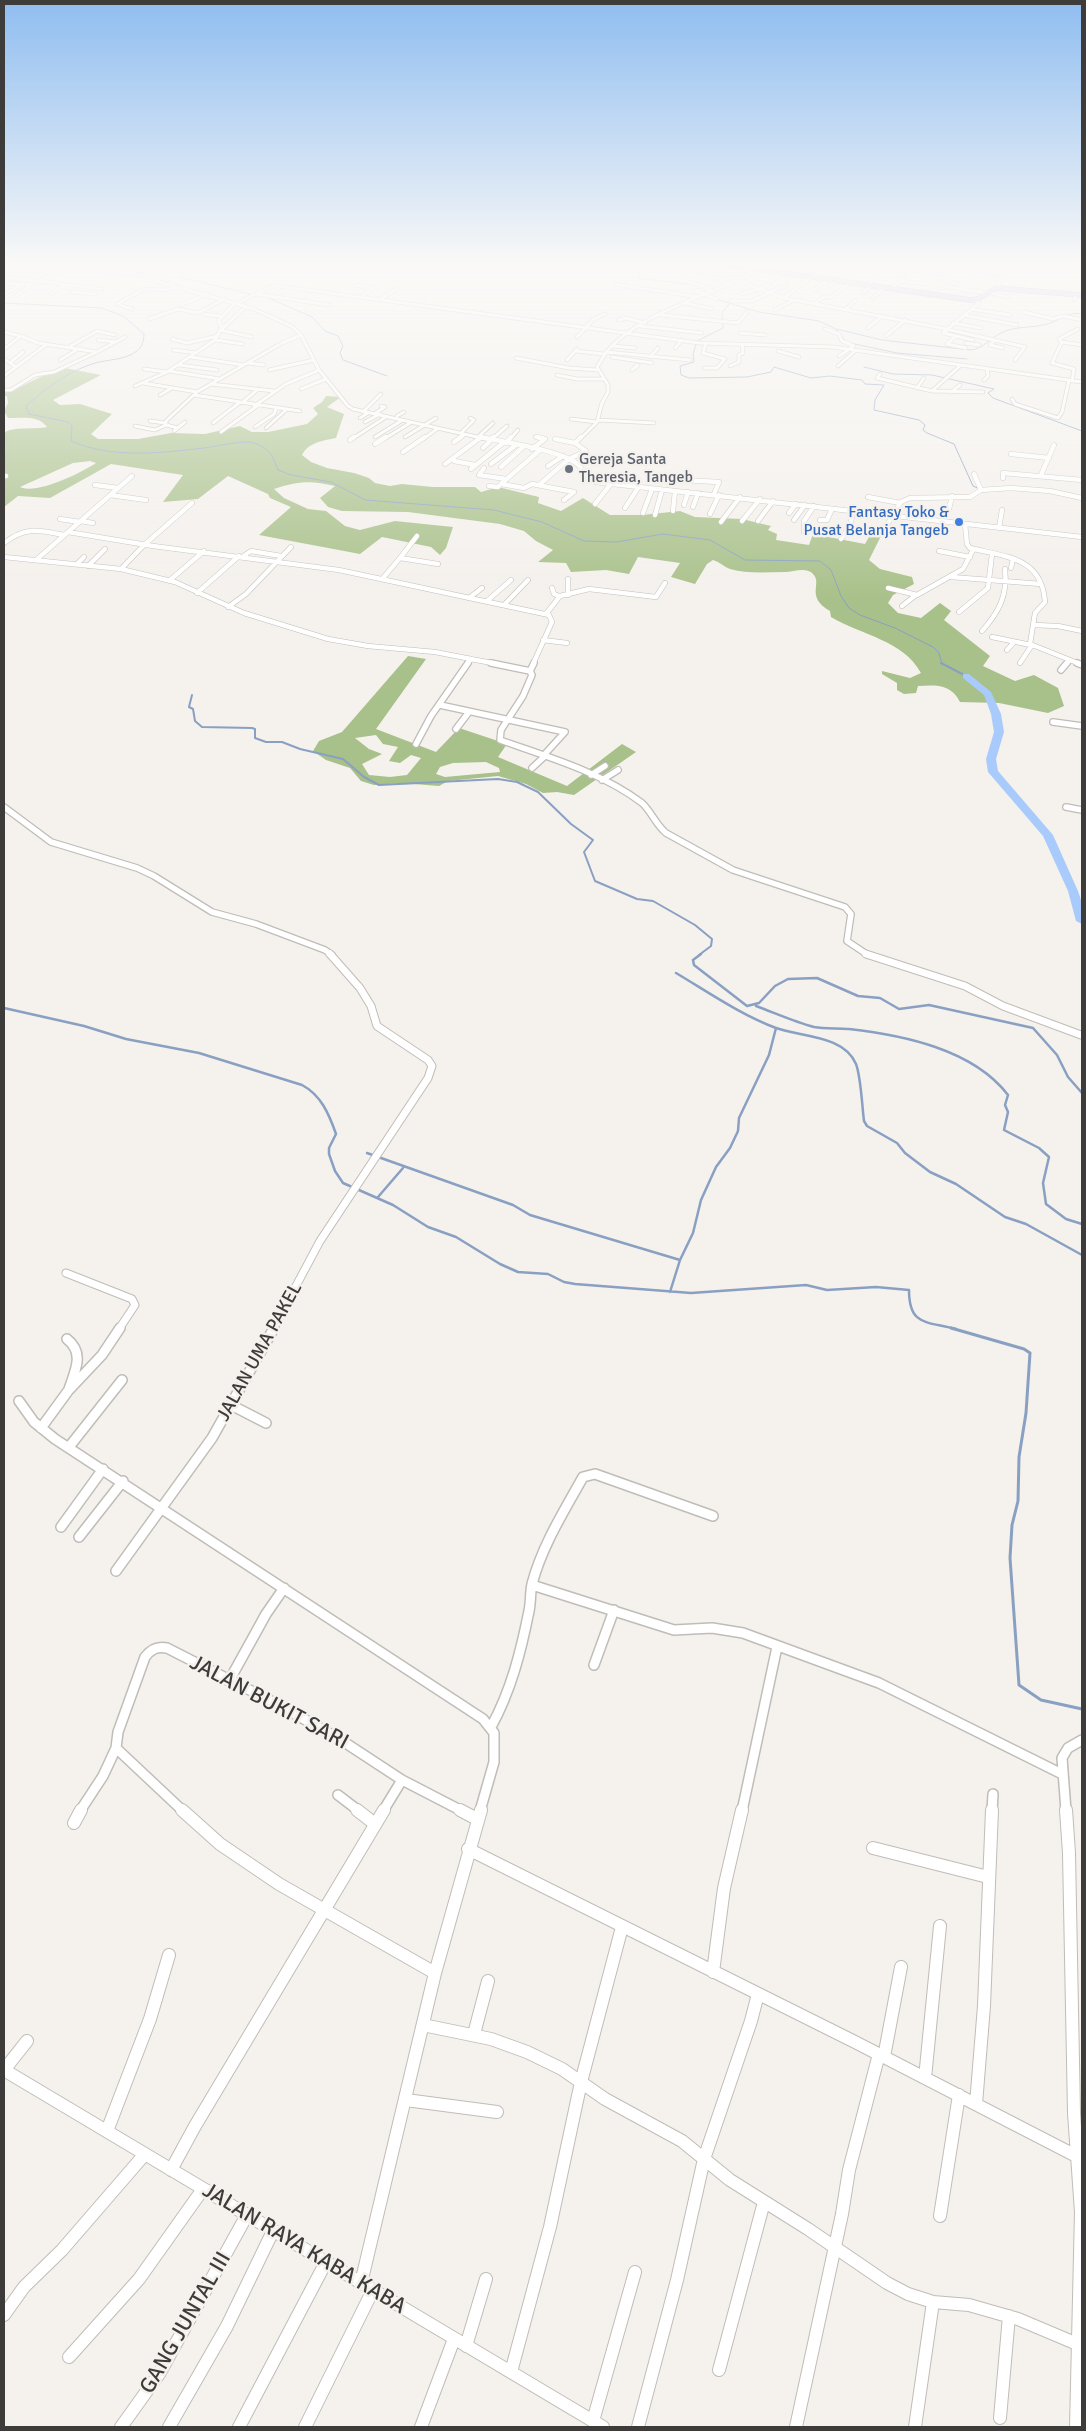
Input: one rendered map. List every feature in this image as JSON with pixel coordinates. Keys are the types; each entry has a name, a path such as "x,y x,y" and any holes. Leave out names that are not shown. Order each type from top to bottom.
{"street":[{"path":"4,390 11,389 33,376"},
{"path":"134,386 157,376"},
{"path":"201,376 220,379"},
{"path":"135,426 155,430 165,424 169,417 195,394 224,376"},
{"path":"221,432 274,391 303,376"},
{"path":"324,376 348,406 366,412 382,414 401,421 409,421 437,429 563,456 578,465 587,478 610,484 740,497 892,517 1082,537"},
{"path":"564,376 577,379 604,379"},
{"path":"575,443 597,421 602,403 609,390 602,376"},
{"path":"875,383 878,376"},
{"path":"879,376 932,391 983,392"},
{"path":"932,391 950,376"},
{"path":"984,380 988,376"},
{"path":"1043,376 1082,382"},
{"path":"1012,399 1015,404 1058,418 1064,405 1071,376"},
{"path":"902,384 906,377"},
{"path":"917,388 924,378"},
{"path":"301,389 326,379"},
{"path":"143,382 256,406 300,411"},
{"path":"210,384 274,391"},
{"path":"150,389 156,385"},
{"path":"951,392 960,385"},
{"path":"160,395 172,388"},
{"path":"213,423 258,389"},
{"path":"360,418 381,394"},
{"path":"350,440 382,414 385,407 381,406"},
{"path":"255,427 274,414 276,409"},
{"path":"266,428 286,410"},
{"path":"397,416 404,412"},
{"path":"365,422 382,414"},
{"path":"405,437 436,418"},
{"path":"454,442 474,420 470,418"},
{"path":"571,419 654,423"},
{"path":"150,421 178,428"},
{"path":"375,437 401,421"},
{"path":"375,444 409,421"},
{"path":"172,432 185,422"},
{"path":"445,464 478,438 492,423"},
{"path":"482,448 507,426"},
{"path":"403,452 437,429"},
{"path":"471,469 518,430"},
{"path":"440,437 448,431"},
{"path":"532,448 544,439 535,437"},
{"path":"501,484 524,488 531,484 541,483 569,459 586,451 575,443 555,439"},
{"path":"491,464 516,445"},
{"path":"1033,490 1054,446"},
{"path":"501,468 523,447"},
{"path":"489,486 498,487 540,450"},
{"path":"1011,454 1049,458"},
{"path":"548,466 563,456"},
{"path":"454,461 476,465"},
{"path":"484,468 479,474 506,479"},
{"path":"974,474 981,490"},
{"path":"1003,478 1004,474 1039,475 1082,480"},
{"path":"36,560 132,476"},
{"path":"523,479 574,492 574,494 564,500"},
{"path":"682,480 719,482 710,514"},
{"path":"595,504 610,484"},
{"path":"95,485 141,494"},
{"path":"625,508 638,488"},
{"path":"643,513 652,489"},
{"path":"655,515 662,490"},
{"path":"884,530 900,503 910,498 972,497 981,490 1033,490 1082,498"},
{"path":"673,511 675,491"},
{"path":"684,505 688,492"},
{"path":"693,507 698,493"},
{"path":"110,495 146,500"},
{"path":"780,502 783,495"},
{"path":"949,509 952,496"},
{"path":"721,522 740,497"},
{"path":"868,498 900,503"},
{"path":"745,505 748,499"},
{"path":"742,521 760,500"},
{"path":"758,521 773,501"},
{"path":"120,569 192,503"},
{"path":"789,513 796,504"},
{"path":"794,520 805,505"},
{"path":"804,532 804,521 814,506"},
{"path":"820,520 828,519 832,509"},
{"path":"999,528 1002,510"},
{"path":"841,539 850,526 853,512"},
{"path":"66,516 93,523"},
{"path":"60,520 81,520"},
{"path":"966,524 968,545 973,550 1013,558 1033,568 1044,590 1045,602 1037,609 1029,641 1031,645 1020,662"},
{"path":"4,543 14,534 26,528 98,537 383,578 546,614 551,617 552,622 530,671 532,675 528,686 498,737 500,740 592,775 637,799 644,805 658,827 678,841 706,856 759,880 845,907 850,910 851,914 847,941 861,951 964,986 1008,1008 1035,1015 1081,1035"},
{"path":"98,537 108,531"},
{"path":"383,578 417,536"},
{"path":"228,607 246,594 291,547"},
{"path":"88,566 104,549"},
{"path":"902,606 916,595 963,569 973,550"},
{"path":"170,580 204,551"},
{"path":"197,593 240,556 252,551 281,556"},
{"path":"939,551 970,557"},
{"path":"959,612 982,595 988,588 992,554"},
{"path":"4,556 120,569 170,580 228,607 335,641 435,652 530,671"},
{"path":"77,564 84,557"},
{"path":"400,558 438,564"},
{"path":"1011,568 1013,558"},
{"path":"982,631 1001,606 1008,583 1005,569"},
{"path":"951,577 990,582 1041,584"},
{"path":"568,579 568,594"},
{"path":"487,602 511,580"},
{"path":"504,605 528,580"},
{"path":"552,588 554,594 559,596 589,589 656,597 665,583"},
{"path":"469,598 482,588"},
{"path":"888,588 916,595"},
{"path":"546,614 559,596"},
{"path":"1033,625 1058,626 1082,631"},
{"path":"992,637 1031,645 1082,666"},
{"path":"543,640 567,643"},
{"path":"1007,650 1014,642"},
{"path":"416,744 471,659"},
{"path":"1061,670 1069,661"},
{"path":"440,705 564,732 545,756 532,768"},
{"path":"456,729 470,712"},
{"path":"1053,722 1082,726"},
{"path":"592,775 604,766"},
{"path":"602,780 618,770"},
{"name":"JALAN UMA PAKEL","path":"4,807 51,842 138,868 212,912 246,921 325,950 336,958 360,988 371,1006 377,1026 428,1060 432,1066 428,1078 375,1156 314,1252 295,1291 212,1438 163,1508"},
{"path":"1066,807 1082,810"},
{"path":"41,1428 68,1391 102,1355 136,1303 132,1299 66,1273"},
{"path":"67,1339 74,1345 78,1356 68,1391"},
{"path":"68,1447 122,1380"},
{"path":"19,1401 34,1422 68,1447 458,1702 491,1727 496,1740 494,1762 468,1849 435,1973 362,2282"},
{"path":"231,1404 266,1424"},
{"path":"61,1527 103,1469"},
{"path":"491,1727 502,1707 511,1682 529,1610 532,1585 543,1551 580,1481 588,1474 595,1474 713,1516"},
{"path":"79,1537 123,1482"},
{"path":"116,1571 163,1508"},
{"path":"532,1585 674,1630 712,1628 734,1631 879,1683 1062,1774"},
{"path":"230,1681 266,1614 284,1588"},
{"path":"594,1665 614,1610"},
{"name":"JALAN BUKIT SARI","path":"116,1748 118,1732 149,1651 156,1647 167,1648 281,1706 341,1740 402,1780 477,1819"},
{"path":"713,1972 724,1888 764,1715 777,1647"},
{"path":"1076,2427 1080,2345 1080,2158 1074,2113 1070,1853 1062,1758 1068,1748 1082,1740"},
{"path":"74,1823 86,1800 103,1776 116,1748 169,1799 220,1844 279,1884 435,1973"},
{"path":"171,2170 194,2126 402,1780"},
{"path":"976,2104 984,2006 993,1794"},
{"path":"338,1795 375,1824"},
{"path":"873,1848 988,1877"},
{"path":"468,1849 622,1928 882,2055 1080,2158"},
{"path":"925,2078 940,1926"},
{"path":"510,2372 550,2228 581,2082 622,1928"},
{"path":"107,2132 150,2019 169,1955"},
{"path":"796,2427 859,2128 882,2055 901,1967"},
{"path":"474,2034 488,1981"},
{"path":"638,2427 677,2280 704,2159 751,2021 758,1994"},
{"path":"423,2025 474,2034 527,2052 562,2069 605,2099 682,2141 730,2180 835,2246 887,2283 908,2294 933,2302 969,2305 1009,2316 1080,2345"},
{"path":"4,2070 27,2041"},
{"name":"JALAN RAYA KABA KABA","path":"4,2070 362,2282 597,2425"},
{"path":"940,2216 959,2095"},
{"path":"406,2100 497,2112"},
{"path":"4,2315 24,2287 62,2250 145,2154"},
{"path":"69,2357 139,2279 203,2189"},
{"path":"719,2370 764,2202"},
{"name":"GANG JUNTAL III","path":"121,2427 159,2374 247,2215"},
{"path":"169,2427 227,2326 273,2231"},
{"path":"240,2427 326,2262"},
{"path":"597,2425 635,2272"},
{"path":"421,2427 460,2342 486,2279"},
{"path":"305,2427 373,2290"},
{"path":"915,2427 933,2302"},
{"path":"1000,2418 1009,2316"}],"green space":[{"path":"41,376 98,376 53,400 60,405 80,404 112,414 91,434 98,439 138,439 171,433 205,434 240,426 252,432 268,432 307,424 318,414 313,408 322,402 326,396 341,397 327,407 344,414 336,438 321,441 308,447 302,455 311,462 327,468 354,473 369,478 375,483 390,486 402,484 433,487 475,487 481,492 498,487 539,497 538,503 561,511 583,498 610,515 642,515 680,511 695,517 742,519 771,526 768,530 777,534 776,540 809,545 813,534 865,544 873,530 883,532 869,560 880,569 912,577 914,584 893,595 888,603 898,613 921,618 940,603 951,611 944,620 990,656 983,666 1015,681 1034,675 1058,688 1064,706 1048,713 999,703 960,702 948,689 937,686 918,686 916,693 904,694 897,690 897,683 882,674 882,671 910,678 921,673 913,662 893,646 831,617 830,611 822,605 816,595 815,577 806,570 743,572 730,569 713,560 707,564 695,584 671,577 680,563 638,557 629,574 606,570 571,572 566,563 538,562 553,550 536,541 524,531 500,524 408,512 342,511 328,507 320,498 335,486 319,483 297,483 274,489 284,498 308,509 326,511 345,526 360,530 395,521 453,527 446,548 440,555 431,547 382,537 360,554 259,535 291,507 270,498 268,494 228,476 198,499 163,502 183,475 111,464 50,498 18,496 4,507 4,433 18,429 47,427 44,423 35,419 8,418 4,411 8,403 7,396 4,396 4,389 18,388","holes":["90,461 96,463 47,486 27,489 20,487 73,463"]},
{"path":"408,656 426,659 376,729 436,752 459,728 507,744 498,757 567,786 622,744 636,752 574,795 557,792 543,793 526,784 498,776 448,781 439,786 402,783 374,785 361,781 350,768 326,760 313,751 319,741 342,732","holes":["376,735 383,744 398,747 389,761 400,763 411,755 421,758 407,775 390,777 369,775 362,764 382,754 369,749 355,738","486,762 499,768 500,772 445,777 436,774 440,767 453,763"]}],"waterway":[{"path":"64,376 26,406 29,414 68,422 72,426 71,441 87,447 119,452 153,453 249,442 265,448 274,459 278,470 291,475 331,482 365,500 494,510 542,522 584,541 616,542 663,534 710,540 745,560 820,561 831,570 841,596 849,608 860,615 895,628 933,647 939,653 942,663"},
{"path":"685,376 689,378 750,376"},
{"path":"806,376 811,378 826,376"},
{"path":"834,376 862,380 865,384 884,385 875,400 874,410 919,420 925,425 923,430 927,433 954,444 973,486 980,489"},
{"path":"938,376 994,389 988,393 993,398 1082,431"},
{"path":"942,663 966,676"},
{"path":"966,676 988,694 996,714 999,732 991,759 993,772 1048,835 1073,891 1082,921"},
{"path":"192,695 189,707 193,709 195,721 202,727 252,728 255,729 255,738 266,742 282,742 300,749 343,759 364,777 379,785 498,779 517,782 538,792 571,824 593,840 584,852 595,881 637,899 653,901 695,925 712,939 711,946 699,955"},
{"path":"701,954 693,960 694,965 747,1006 759,1003 775,986 788,979 817,978 858,996 880,998 899,1009 929,1005 1033,1028 1057,1055 1068,1077 1082,1093"},
{"path":"676,973 750,1017 776,1028"},
{"path":"756,1006 814,1027 849,1029 913,1040 956,1055 976,1066 993,1079 1008,1095 1005,1105 1008,1112 1004,1130 1039,1148 1049,1157 1043,1183 1046,1204 1066,1219 1082,1224"},
{"path":"4,1008 84,1026 126,1039 199,1053 302,1085 309,1089 324,1106 330,1119 336,1134 329,1148 329,1154 335,1171 343,1183 393,1205 428,1227 456,1237 500,1264 518,1272 548,1274 564,1282 575,1284 670,1291"},
{"path":"680,1260 693,1233 701,1200 716,1167 730,1148 738,1131 739,1118 769,1055 776,1028"},
{"path":"776,1028 821,1038 842,1047 850,1054 858,1070 864,1121 867,1126 897,1143 905,1153 930,1172 956,1184 1005,1217 1026,1224 1082,1255"},
{"path":"367,1153 513,1205 530,1215 680,1260"},
{"path":"378,1197 403,1168"},
{"path":"670,1291 680,1260"},
{"path":"670,1291 691,1293 806,1285 827,1290 876,1287 909,1290 912,1310 916,1316 928,1323 956,1329"},
{"path":"951,1328 1024,1349 1030,1353 1026,1413 1019,1457 1018,1501 1012,1525 1010,1558 1019,1685 1041,1700 1082,1709"}],"place":[{"name":"Gereja Santa Theresia, Tangeb","path":"569,469"},
{"name":"Fantasy Toko & Pusat Belanja Tangeb","path":"959,522"}]}
